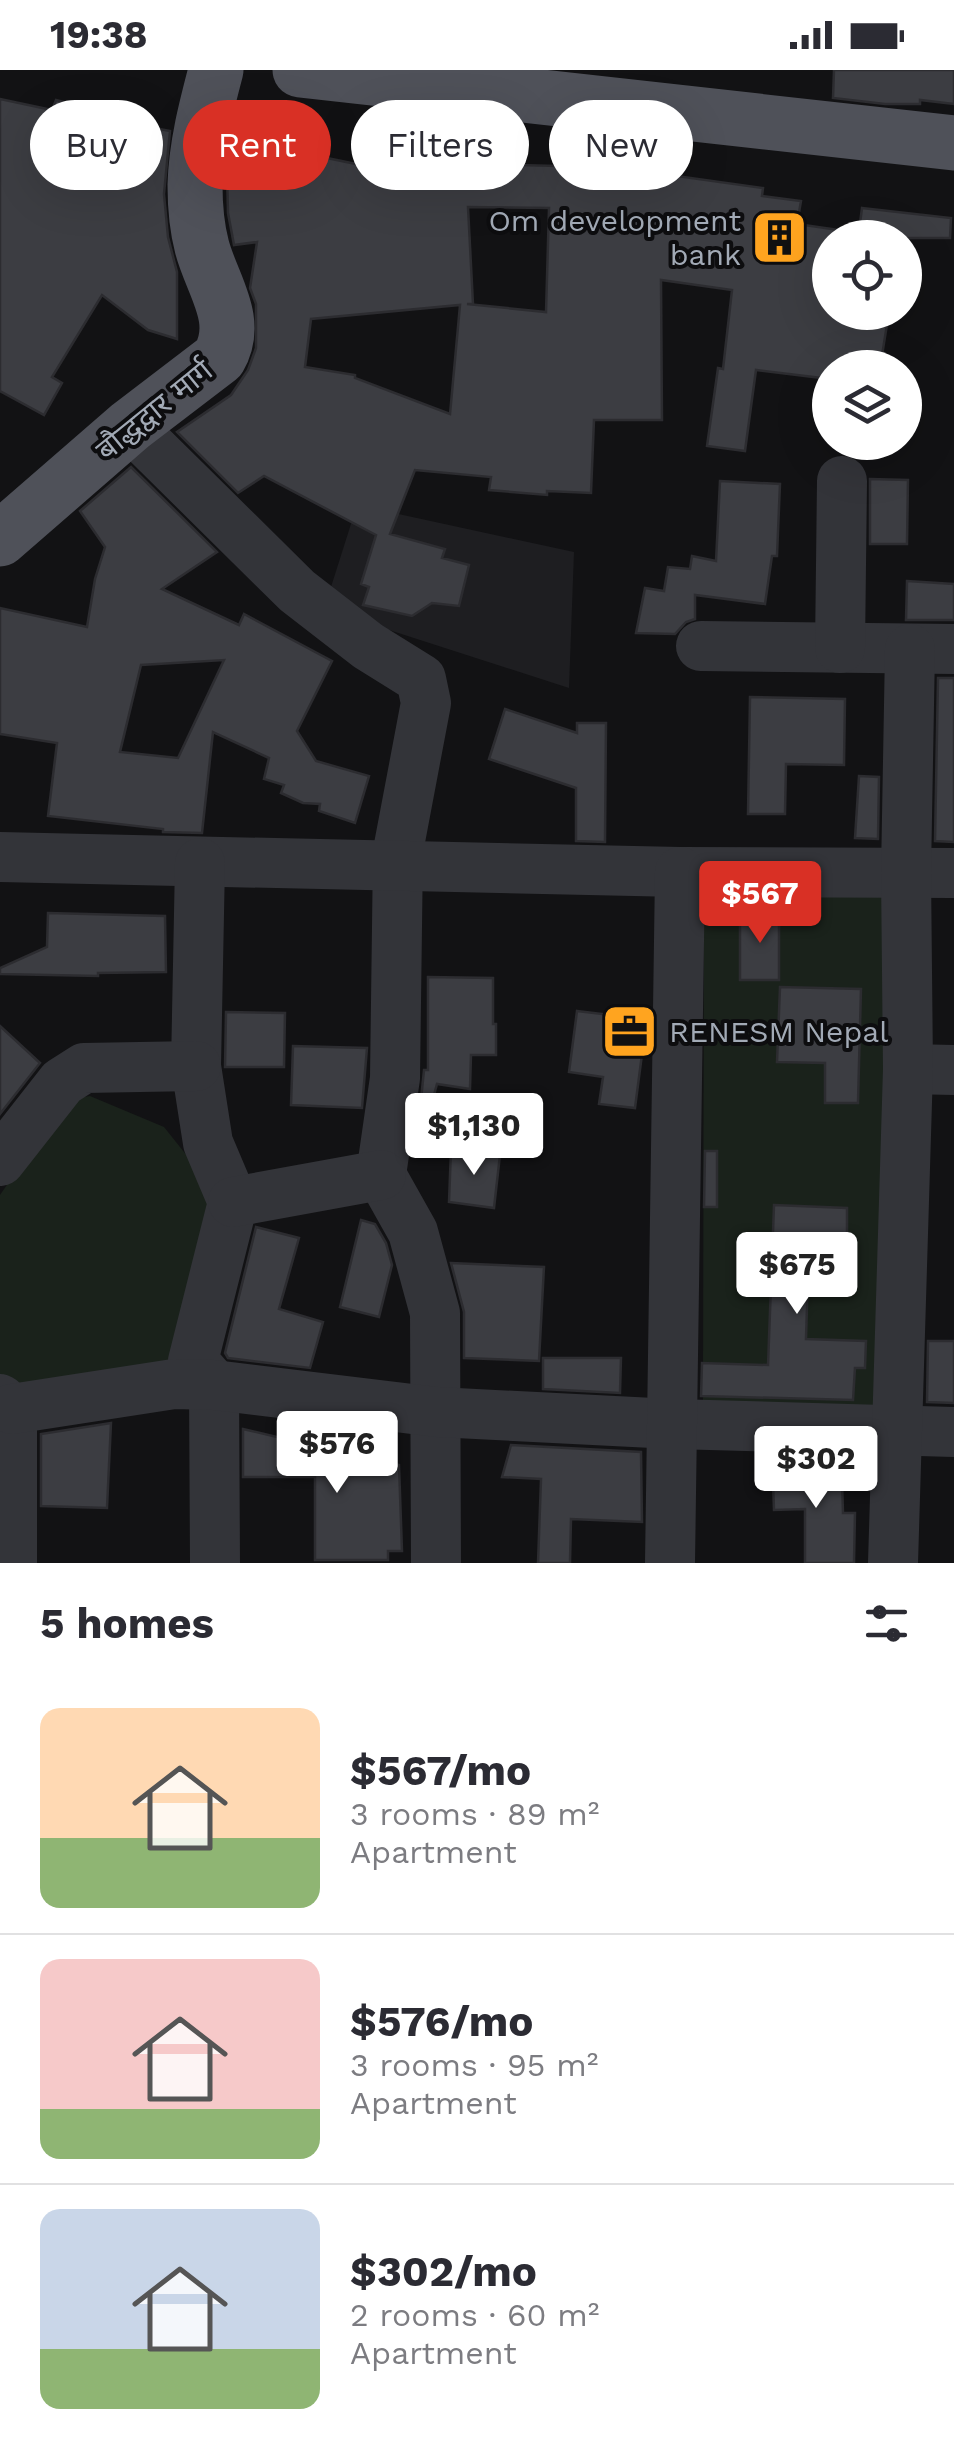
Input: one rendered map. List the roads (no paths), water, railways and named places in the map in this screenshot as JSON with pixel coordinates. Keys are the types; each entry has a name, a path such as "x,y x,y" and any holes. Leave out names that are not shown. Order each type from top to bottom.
{"main road":[{"name":"बौद्धद्वार मार्ग","path":"0,539 130,426 219,358 226,346 227,314 202,249 195,186 204,114 216,70"},
{"path":"300,70 954,143"}],"street":[{"path":"130,426 297,591 368,646 421,679 426,703 398,851 395,1078 381,1175 413,1232 435,1313 436,1563"},
{"path":"840,648 842,481"},
{"path":"701,646 932,649 931,1069 898,1432 893,1563"},
{"path":"0,857 399,868 930,873"},
{"path":"200,864 196,1066 208,1143 232,1202 193,1360 214,1385 215,1563"},
{"path":"670,1563 680,872"},
{"path":"0,1161 62,1082 84,1068 196,1066"},
{"path":"232,1202 381,1175"},
{"path":"12,1563 6,1404 174,1384 214,1385 436,1412 954,1432"}],"place":[{"name":"Om development bank","path":"780,237"},
{"name":"RENESM Nepal","path":"630,1031"}]}
